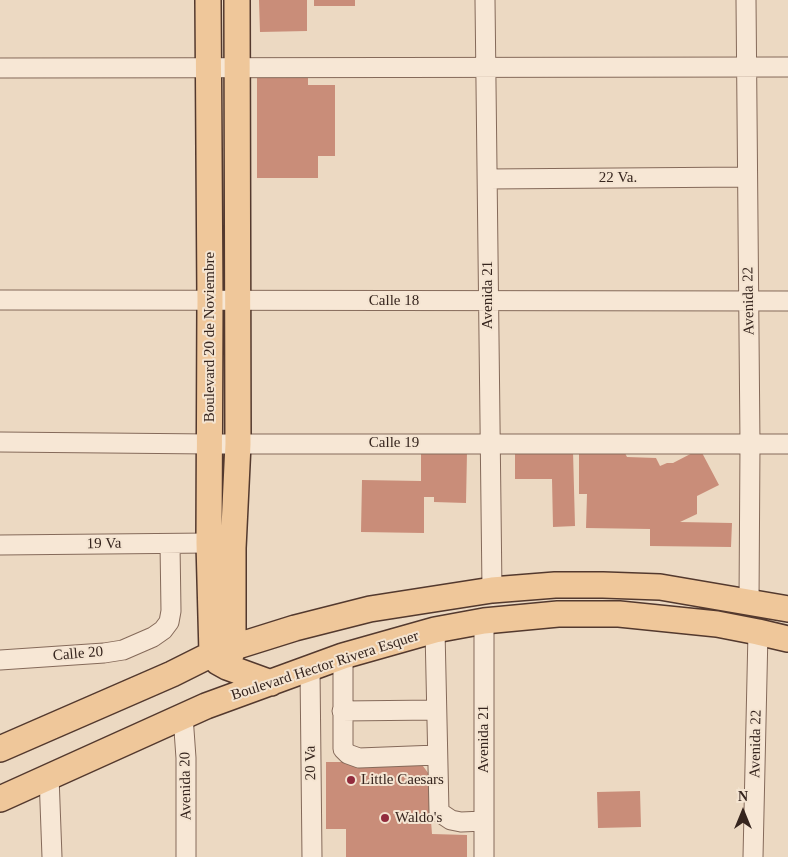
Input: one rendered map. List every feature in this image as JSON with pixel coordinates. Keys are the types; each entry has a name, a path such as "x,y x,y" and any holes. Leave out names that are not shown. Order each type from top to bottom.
{"main road":[{"name":"Boulevard 20 de Noviembre","path":"208,0 209,544 224,656"},
{"name":"Boulevard 20 de Noviembre","path":"195,711 224,656 233,548 238,444 237,0"},
{"path":"0,749 172,674 224,656 294,628 370,608 492,590 555,585 602,584 660,588 788,609"},
{"name":"Boulevard Hector Rivera Esquer","path":"0,799 195,711 343,656 434,630 484,621 558,614 619,614 668,618 758,632 788,640"},
{"path":"224,656 242,674 271,682"}],"street":[{"name":"Avenida 21","path":"485,0 492,590"},
{"name":"Avenida 22","path":"746,0 750,444 749,602"},
{"path":"0,68 788,67"},
{"name":"22 Va.","path":"488,179 747,177"},
{"name":"Calle 18","path":"0,300 788,301"},
{"name":"Calle 19","path":"0,442 788,444"},
{"name":"Calle 20","path":"0,660 104,653 123,650 153,638 163,630 168,622 171,611 170,544"},
{"name":"19 Va","path":"0,545 209,544"},
{"name":"Avenida 21","path":"484,621 484,857"},
{"path":"434,630 439,812 451,820 460,822 484,821"},
{"name":"Avenida 22","path":"753,857 758,632"},
{"path":"343,656 343,749 348,754 359,758 437,755"},
{"name":"20 Va","path":"310,669 312,857"},
{"path":"342,711 436,710"},
{"name":"Avenida 20","path":"186,857 186,758 195,711"},
{"path":"49,776 52,857"}],"building":[{"path":"259,0 307,0 307,31 260,32"},
{"path":"314,0 355,0 355,6 314,6"},
{"path":"257,75 308,75 308,85 335,85 335,156 318,156 318,178 257,178"},
{"path":"700,449 719,485 697,496 697,514 680,522 732,523 731,547 650,546 650,529 586,528 587,494 579,494 579,450 624,451 627,457 656,458 660,466 673,463"},
{"path":"573,451 575,526 553,527 552,479 515,479 515,452"},
{"path":"421,452 467,452 466,503 434,502 434,497 424,497 424,533 361,532 362,480 421,481"},
{"path":"326,762 420,762 434,781 429,795 432,834 467,835 467,857 346,857 346,829 326,829"},
{"path":"640,791 641,827 598,828 597,792"}],"place":[{"name":"Little Caesars","path":"351,780"},
{"name":"Waldo's","path":"385,818"}]}
